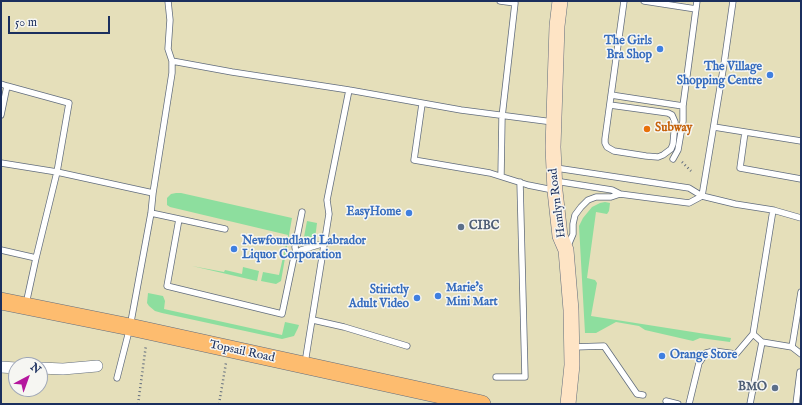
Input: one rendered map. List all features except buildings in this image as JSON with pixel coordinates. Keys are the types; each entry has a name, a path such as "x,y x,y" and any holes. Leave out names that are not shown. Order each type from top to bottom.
{"main road":[{"name":"Topsail Road","path":"1,301 130,327 476,403"}],"street":[{"name":"Hamlyn Road","path":"560,1 557,26 553,122 555,180 560,236 566,250 571,310 572,365 568,404"},
{"path":"48,369 63,370 97,366"}],"lane":[{"path":"117,378 130,327 151,213 172,73 172,61 168,49 170,20 168,1"},
{"path":"500,1 515,2 502,117 501,176"},
{"path":"610,105 668,113 672,115 675,122 673,144 668,152 658,157 610,150 607,147 605,139 624,1"},
{"path":"644,1 696,9"},
{"path":"673,159 678,150 683,121 683,106 697,1"},
{"path":"702,196 733,1"},
{"path":"172,61 502,117 553,122"},
{"path":"1,115 4,85 68,103 57,172 26,306"},
{"path":"305,365 329,214 327,200 349,90"},
{"path":"611,95 683,106"},
{"path":"422,104 414,160 451,165 501,176 520,182 555,180 689,188 702,196 735,204 773,210 801,218"},
{"path":"714,128 801,141"},
{"path":"745,132 740,168 801,179"},
{"path":"1,164 57,172 153,193"},
{"path":"555,180 612,190 620,194 689,203 702,196"},
{"path":"496,377 525,377 520,182"},
{"path":"566,250 573,234 575,215 581,206 588,200 596,197 620,194"},
{"path":"689,404 699,363 706,353 714,350 736,354 753,334 773,210"},
{"path":"179,219 167,286 282,314 296,253 295,247 302,212"},
{"path":"151,213 225,229"},
{"path":"296,253 301,250 325,243"},
{"path":"1,250 36,258"},
{"path":"792,347 801,292"},
{"path":"313,320 344,327 407,346"},
{"path":"753,334 762,342 792,347 801,354"},
{"path":"750,404 762,342"},
{"path":"572,347 604,346 637,394 643,396"},
{"path":"796,404 800,372"},
{"path":"666,401 678,404"}],"path":[{"path":"138,404 148,331"},
{"path":"219,404 228,349"}],"green space":[{"path":"176,193 292,218 281,281 276,284 261,281 263,272 279,275 288,235 170,207 167,205 167,198 171,194"},
{"path":"605,202 610,203 607,214 596,212 587,278 595,280 597,283 591,316 731,338 730,342 700,338 693,341 645,330 639,326 616,322 596,333 585,333 579,226 583,218 592,207"},
{"path":"307,221 317,223 315,239 304,237"},
{"path":"192,266 224,272 225,270 242,274 243,267 259,271 257,281"},
{"path":"148,293 163,296 165,301 164,309 282,335 285,322 299,325 294,336 282,339 155,311 147,303"}],"place":[{"name":"The Girls Bra Shop","path":"660,49"},
{"name":"The Village Shopping Centre","path":"770,75"},
{"name":"Subway","path":"647,129"},
{"name":"EasyHome","path":"409,213"},
{"name":"CIBC","path":"461,227"},
{"name":"Newfoundland Labrador Liquor Corporation","path":"234,249"},
{"name":"Marie's Mini Mart","path":"438,296"},
{"name":"Stirictly Adult Video","path":"417,298"},
{"name":"Orange Store","path":"662,356"},
{"name":"BMO","path":"775,388"}]}
